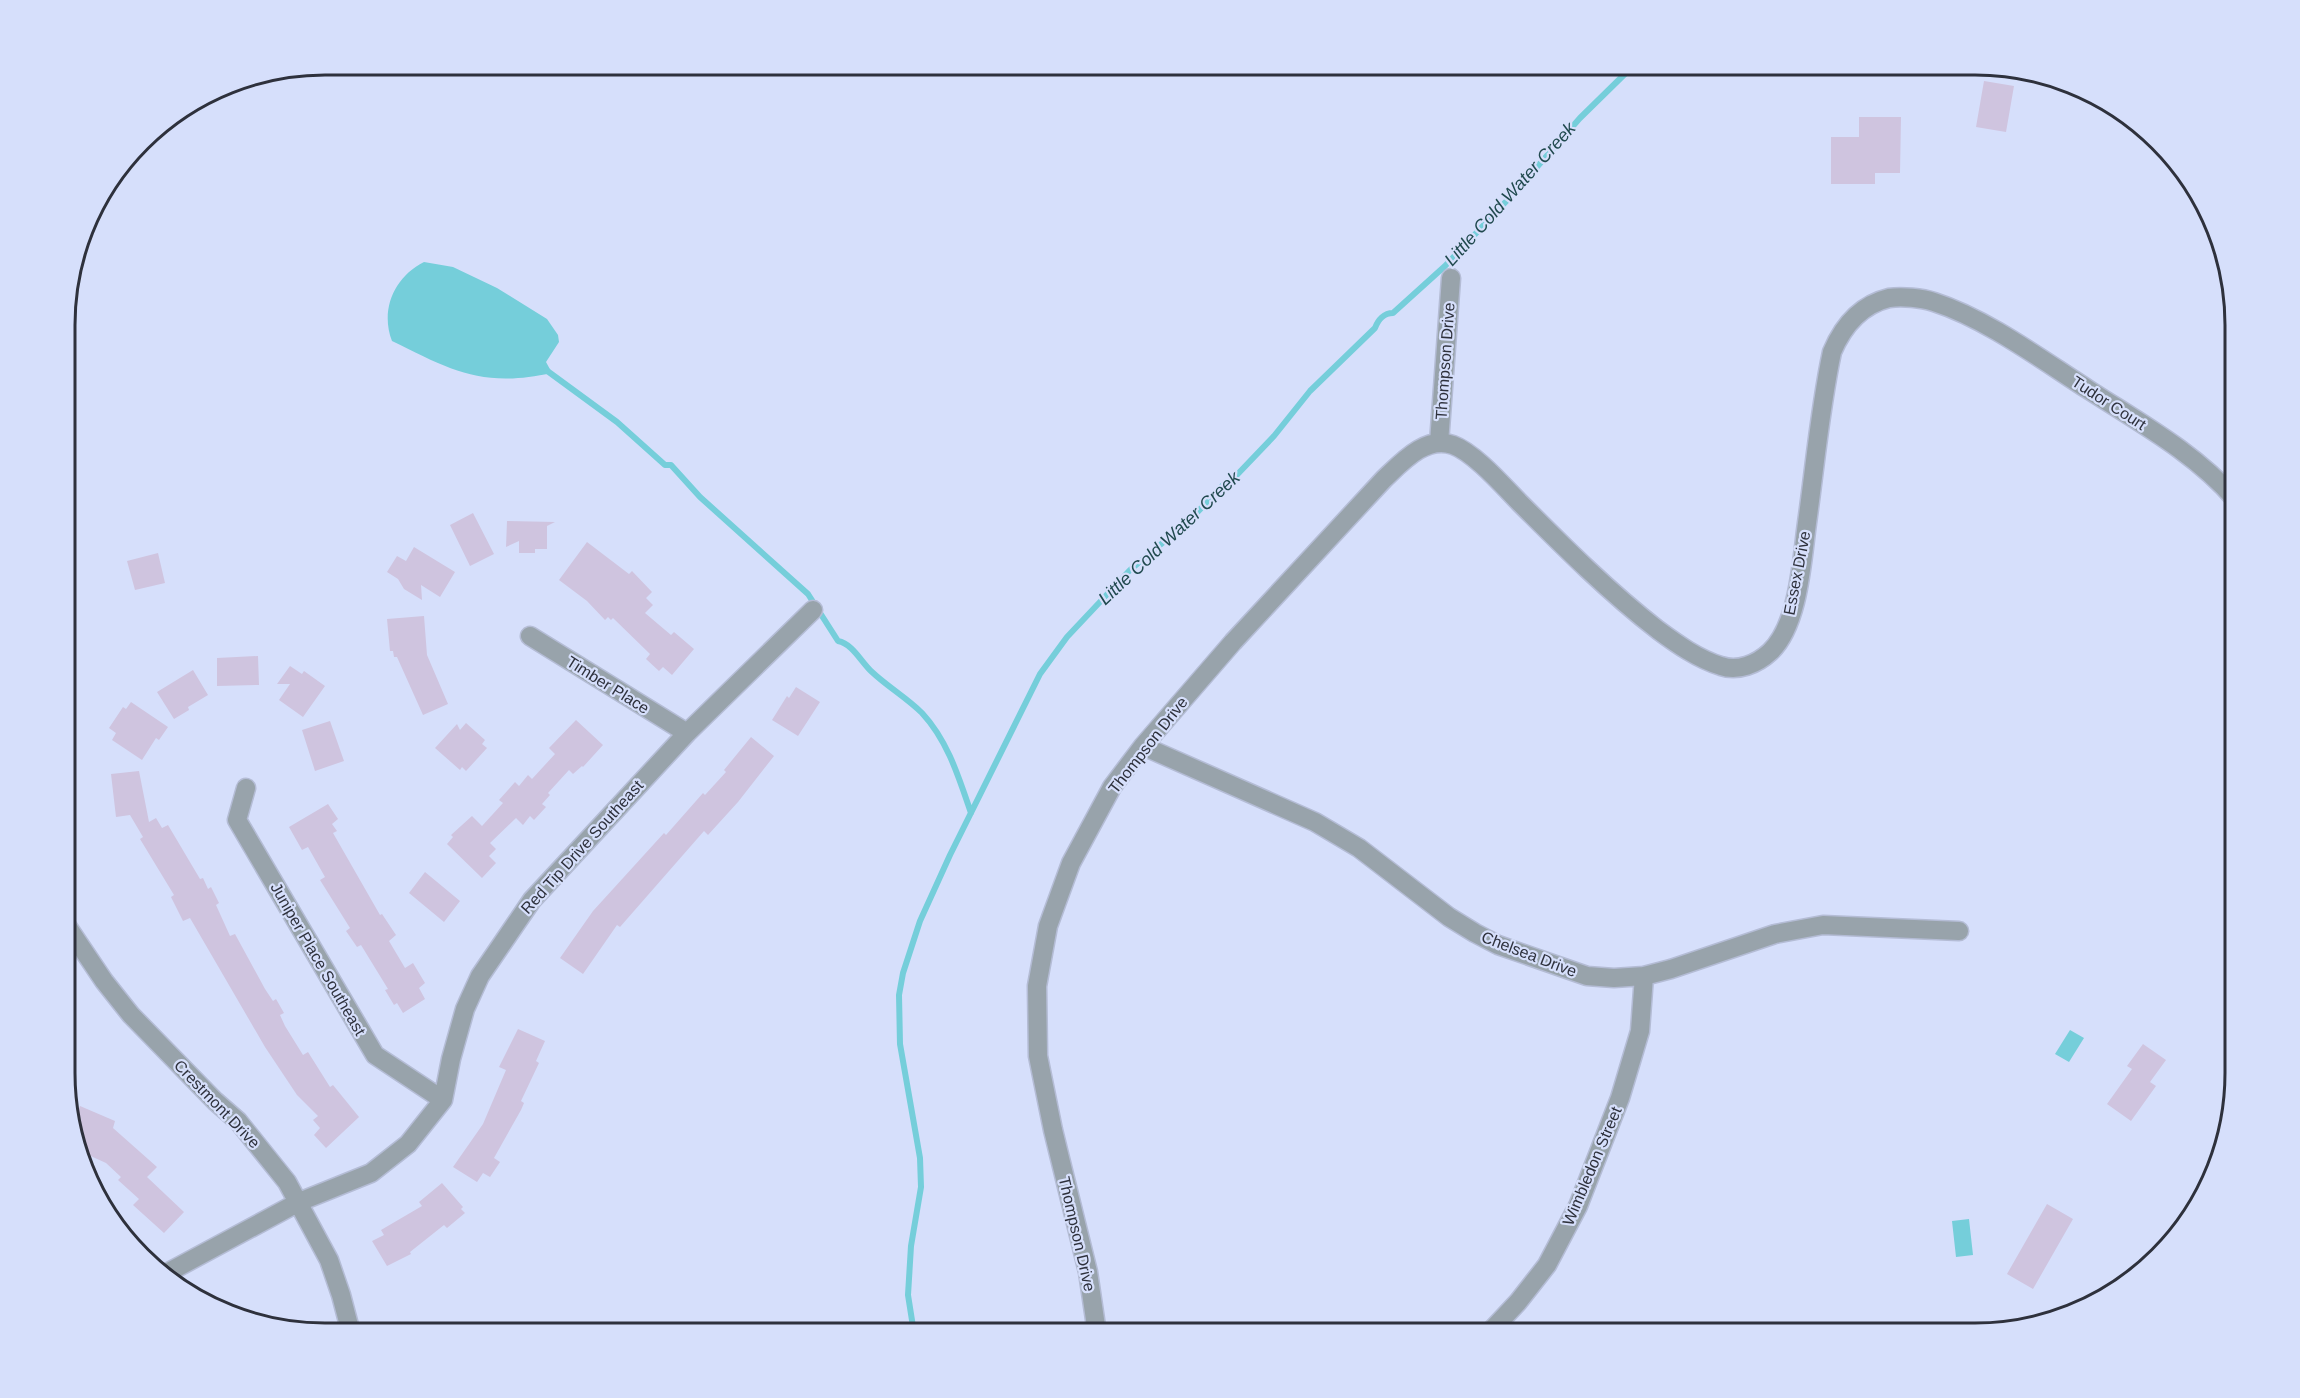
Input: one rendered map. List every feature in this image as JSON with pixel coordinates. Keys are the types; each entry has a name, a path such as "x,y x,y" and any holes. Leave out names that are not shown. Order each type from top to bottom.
{"street":[{"name":"Thompson Drive","path":"1096,1323 1088,1272 1053,1130 1038,1056 1037,986 1048,926 1071,863 1112,787 1143,746 1233,642 1384,479 1423,447 1439,443 1451,278"},
{"name":"Essex Drive","path":"1439,443 1454,445 1481,464 1575,558 1633,610 1676,643 1722,667 1746,667 1771,651 1787,625 1798,586 1829,367 1840,332 1855,315 1889,298 1905,297 1933,301 1974,318"},
{"name":"Tudor Court","path":"1974,318 2175,446 2215,476 2225,488"},
{"name":"Red Tip Drive Southeast","path":"172,1270 300,1202 371,1173 408,1144 443,1100 451,1059 465,1009 480,976 532,900 687,733 813,610"},
{"name":"Timber Place","path":"530,636 687,733"},
{"name":"Chelsea Drive","path":"1143,746 1315,822 1359,848 1449,917 1474,933 1498,945 1587,976 1614,978 1644,976 1798,928 1857,925 1959,931"},
{"name":"Juniper Place Southeast","path":"246,788 237,819 375,1055 443,1100"},
{"name":"Crestmont Drive","path":"75,938 104,981 131,1014 215,1101 238,1121 287,1182 300,1202 329,1260 348,1323"},
{"name":"Wimbledon Street","path":"1498,1323 1547,1264 1578,1206 1620,1098 1640,1031 1644,976"}],"shaded area":[{"path":"424,262 453,267 497,288 547,319 558,335 559,342 546,362 552,373 506,379 469,374 433,361 392,341 388,318 392,296 405,276"},
{"path":"2070,1030 2084,1038 2069,1062 2055,1054"},
{"path":"1969,1219 1973,1255 1956,1257 1952,1221"}],"building":[{"path":"1984,81 2014,86 2006,132 1976,127"},
{"path":"1859,117 1901,117 1900,173 1875,173 1875,184 1831,184 1831,137 1859,137"},
{"path":"473,513 494,554 470,566 450,525"},
{"path":"507,521 555,522 547,526 547,549 535,549 535,553 519,553 519,541 506,547"},
{"path":"587,542 629,574 632,571 652,592 646,598 653,605 645,613 671,635 674,632 694,649 672,675 663,667 659,671 646,659 650,654 613,618 611,620 608,617 605,620 587,601 559,580"},
{"path":"414,547 455,572 440,597 421,585 422,600 404,589 398,579 387,572 397,556 406,561"},
{"path":"158,553 165,583 135,590 127,561"},
{"path":"424,616 427,655 448,704 423,715 397,657 394,657 393,651 390,651 387,619"},
{"path":"258,656 259,685 217,686 217,658"},
{"path":"290,666 302,674 304,671 325,686 303,717 279,700 290,684 277,684"},
{"path":"193,670 208,695 174,719 157,692"},
{"path":"796,687 820,702 798,736 772,720 787,696 789,698"},
{"path":"131,702 168,727 159,740 156,738 142,760 112,740 116,733 109,728 123,707 126,709"},
{"path":"576,720 603,745 583,767 573,774 569,770 548,793 550,795 542,804 546,807 534,820 530,816 523,825 516,818 490,843 496,849 489,856 496,863 482,878 447,844 453,837 451,835 472,816 482,826 503,803 499,800 515,782 519,786 528,775 532,779 555,754 549,748"},
{"path":"330,721 344,761 315,771 302,730"},
{"path":"466,723 485,740 482,744 487,748 466,771 462,767 460,770 435,748 457,724 460,730"},
{"path":"751,737 774,756 738,802 708,835 704,831 620,927 617,925 583,974 560,958 593,911 664,833 666,835 703,793 705,795 726,772 724,770"},
{"path":"139,771 149,822 156,818 162,828 168,825 200,879 203,878 208,889 211,887 219,903 216,905 230,936 235,934 265,989 273,1001 276,999 284,1013 280,1015 285,1026 303,1055 308,1052 330,1087 333,1085 359,1117 326,1148 314,1135 320,1128 313,1120 318,1116 297,1095 265,1047 190,918 183,921 171,897 174,895 140,839 143,837 130,815 116,817 111,774"},
{"path":"328,804 338,819 332,824 337,831 333,833 380,915 382,914 396,935 389,941 405,968 413,963 425,983 419,988 425,999 403,1013 397,1003 394,1005 385,990 388,989 361,945 357,947 346,931 350,928 320,880 325,877 308,847 302,850 289,827"},
{"path":"425,872 460,901 444,922 409,893"},
{"path":"518,1029 545,1041 536,1061 539,1063 521,1101 524,1103 521,1110 494,1158 500,1162 490,1177 483,1173 477,1182 453,1167 483,1124 506,1070 499,1067"},
{"path":"2143,1044 2166,1060 2150,1082 2156,1086 2131,1121 2107,1104 2132,1069 2127,1066"},
{"path":"80,1106 115,1121 113,1128 157,1167 147,1177 184,1212 164,1233 133,1205 139,1199 118,1180 121,1177 106,1163 88,1155 78,1111"},
{"path":"442,1183 463,1207 461,1209 465,1213 447,1228 444,1225 410,1252 411,1254 387,1266 372,1241 384,1235 381,1230 422,1206 419,1202"},
{"path":"2047,1204 2073,1219 2033,1289 2007,1274"}],"waterway":[{"name":"Little Cold Water Creek","path":"912,1323 908,1295 911,1246 921,1187 920,1158 900,1044 899,995 903,973 920,921 950,855 1040,674 1067,637 1130,570 1190,520 1224,484 1233,479 1274,436 1310,391 1375,328 1382,318 1393,313 1445,266 1515,192 1580,118 1624,75"},
{"path":"546,370 617,422 665,465 671,465 700,497 808,594 838,641 852,649 872,672 922,713 931,724 952,760 971,813"}]}
